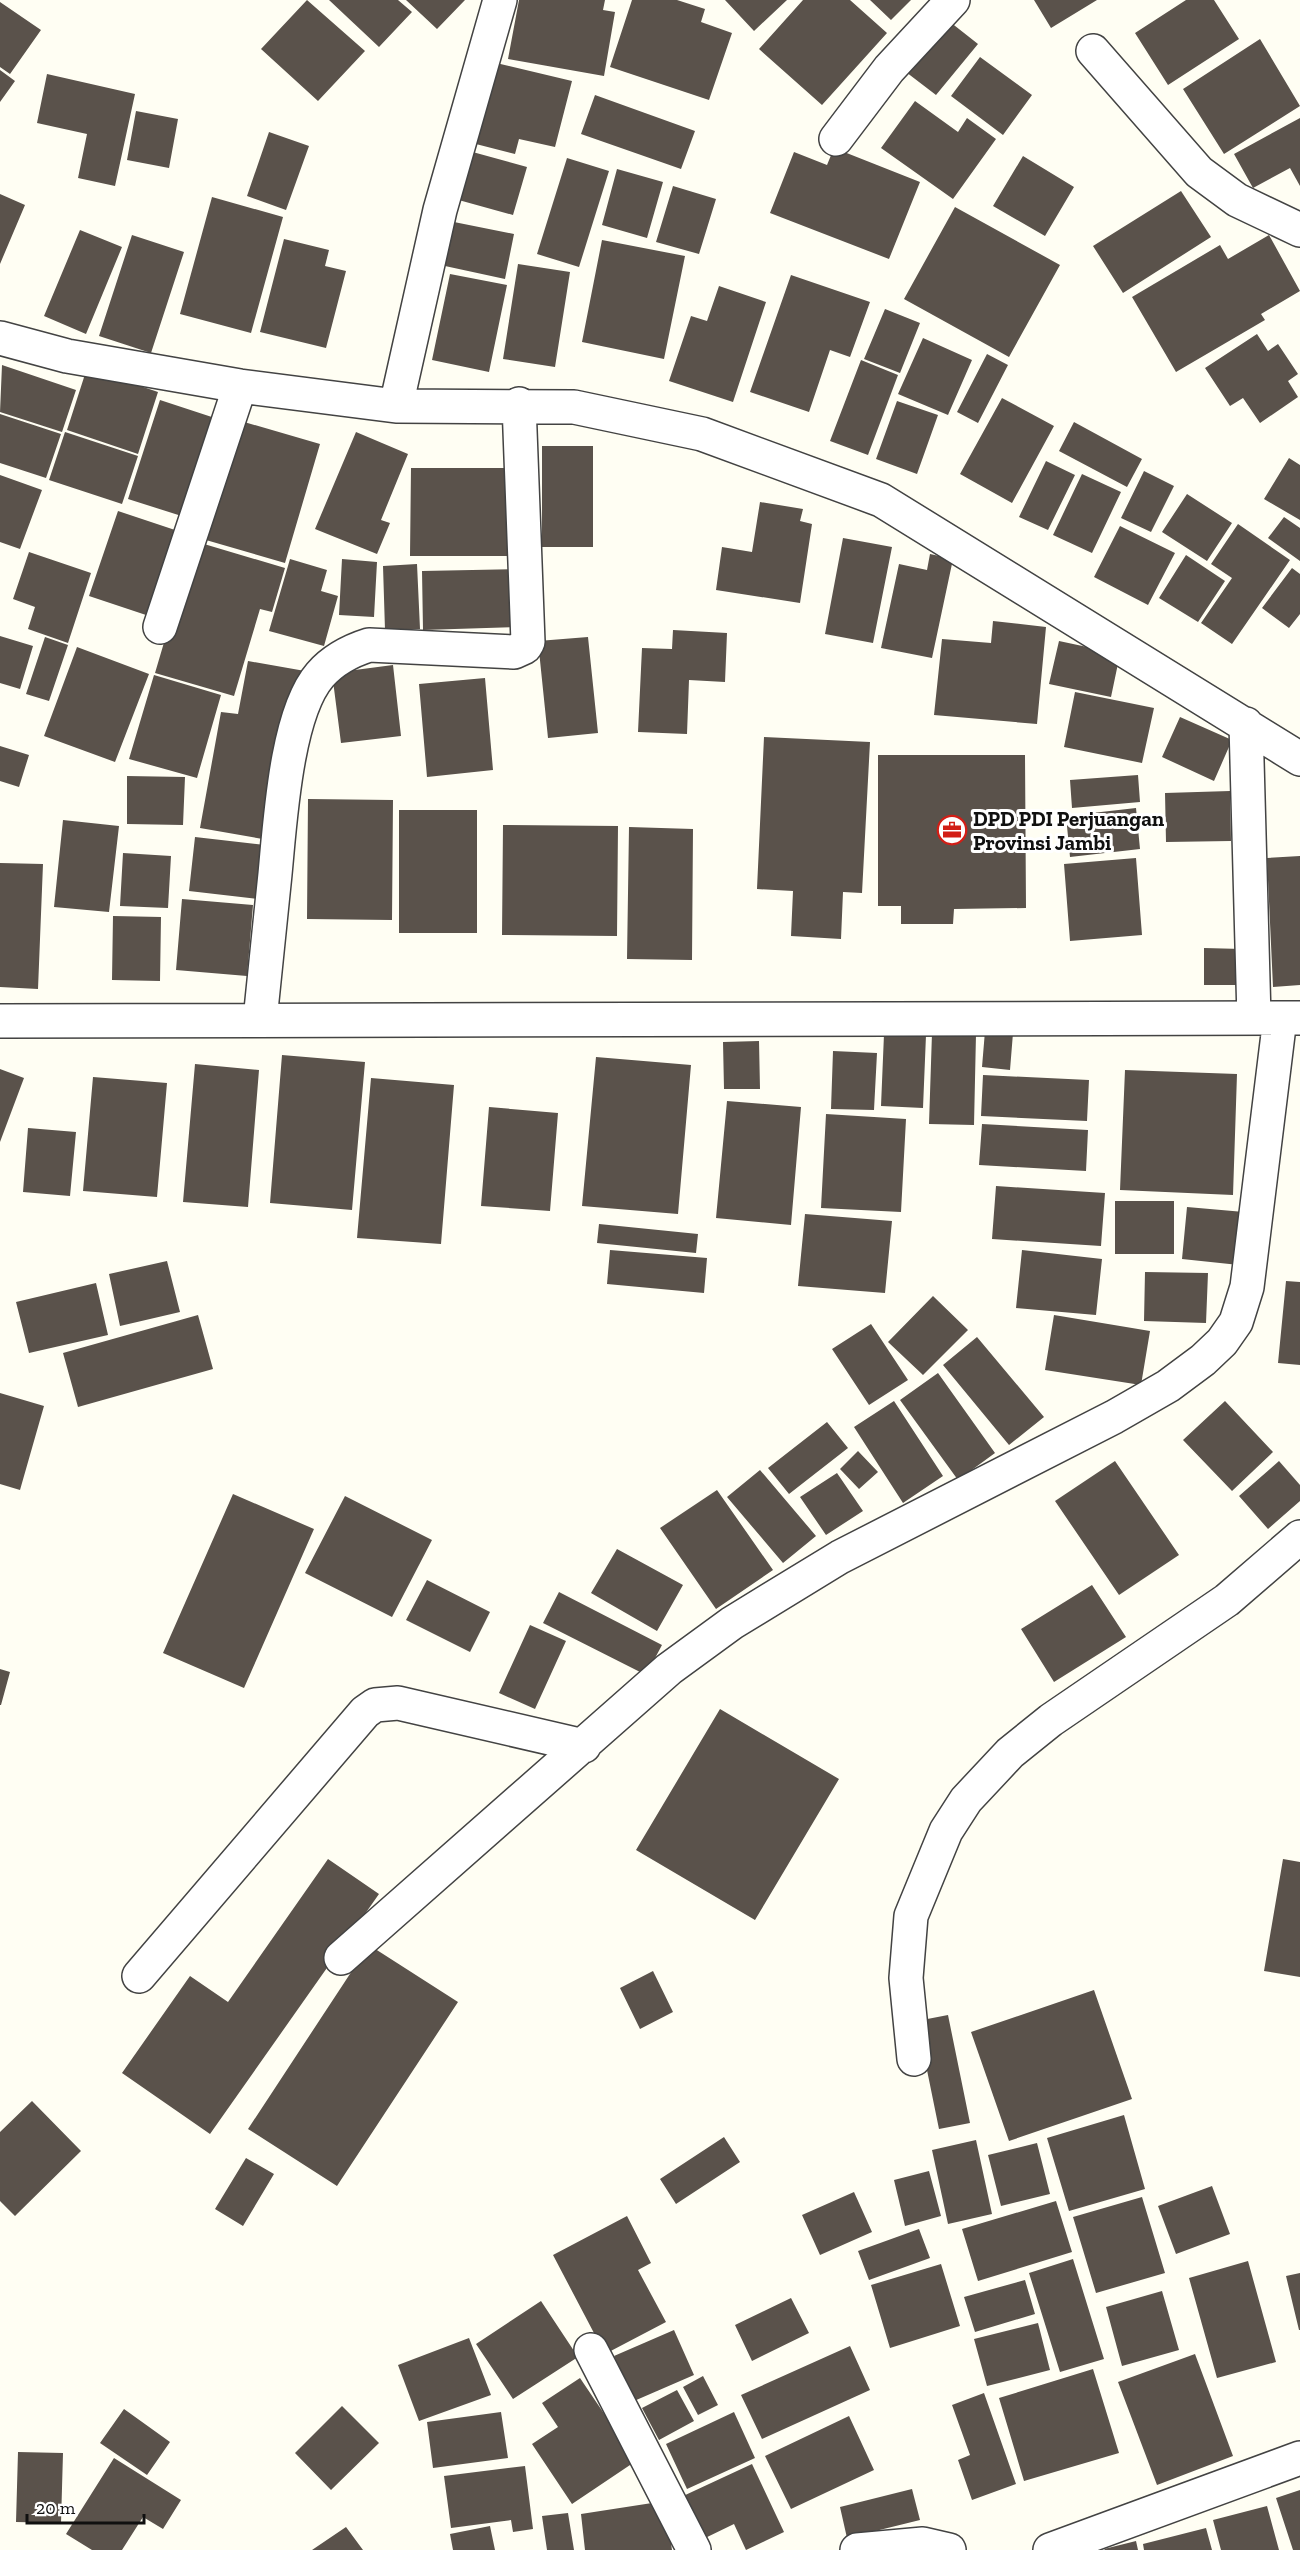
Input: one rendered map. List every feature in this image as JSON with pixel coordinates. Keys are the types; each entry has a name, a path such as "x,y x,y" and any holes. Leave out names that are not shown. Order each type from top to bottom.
{"street":[{"path":"396,406 440,210 500,0"},
{"path":"836,139 889,69 953,0"},
{"path":"1093,51 1199,172 1237,200 1300,230"},
{"path":"0,338 67,356 240,386 396,406 519,404 574,407 702,434 881,500 1300,759"},
{"path":"160,627 240,386"},
{"path":"260,1020 284,785 293,739 304,707 319,676 347,652 369,645 514,652 525,647 528,642 519,404"},
{"path":"341,1958 669,1669 732,1623 840,1557 1168,1386 1203,1360 1222,1342 1236,1322 1247,1287 1278,1018 1246,724"},
{"path":"0,1021 1278,1018"},
{"path":"914,2059 906,1978 911,1916 946,1831 966,1800 1010,1753 1052,1720 1227,1600 1300,1537"},
{"path":"139,1976 365,1712 375,1705 398,1702 584,1746"},
{"path":"591,2350 694,2550"},
{"path":"1050,2550 1300,2458"},
{"path":"857,2550 923,2544 949,2550"}],"building":[{"path":"307,0 365,51 318,101 261,49"},
{"path":"329,0 398,0 412,12 379,47"},
{"path":"406,0 465,0 437,29"},
{"path":"519,0 605,0 603,10 615,12 604,76 508,59"},
{"path":"632,0 677,0 705,9 701,22 732,33 709,100 610,67"},
{"path":"725,0 787,0 754,31"},
{"path":"803,0 850,0 887,33 822,105 759,49"},
{"path":"870,0 911,0 891,20"},
{"path":"1034,0 1097,0 1051,28"},
{"path":"1186,0 1214,0 1239,39 1168,85 1135,33"},
{"path":"0,2 41,30 10,74 0,67"},
{"path":"945,18 978,44 936,95 902,69"},
{"path":"1260,39 1300,106 1224,154 1183,89"},
{"path":"980,57 1032,95 1003,135 951,96"},
{"path":"492,62 572,81 555,147 519,139 515,154 472,143"},
{"path":"0,70 15,81 0,102"},
{"path":"47,74 135,94 115,186 78,178 87,134 37,123"},
{"path":"595,95 695,131 681,169 581,134"},
{"path":"915,101 958,132 967,118 996,139 953,199 881,148"},
{"path":"136,111 178,119 169,168 127,160"},
{"path":"1300,118 1300,186 1290,168 1253,188 1234,154"},
{"path":"269,132 309,146 286,210 247,196"},
{"path":"834,148 920,182 889,259 770,213 794,152 827,165"},
{"path":"469,151 527,167 513,215 455,199"},
{"path":"1023,156 1074,187 1045,236 993,206"},
{"path":"567,158 609,171 579,267 537,254"},
{"path":"617,169 663,182 647,238 602,225"},
{"path":"673,186 716,199 699,254 656,242"},
{"path":"1181,191 1211,237 1123,293 1093,246"},
{"path":"0,194 25,205 0,264"},
{"path":"212,197 283,217 251,333 180,314"},
{"path":"955,207 1060,265 1009,357 904,299"},
{"path":"454,222 514,234 505,279 445,266"},
{"path":"80,230 122,247 86,334 44,316"},
{"path":"132,235 184,252 151,353 99,336"},
{"path":"1269,235 1300,291 1261,314 1265,320 1176,372 1132,297 1220,245 1228,259"},
{"path":"284,239 329,250 325,266 346,271 326,348 260,332"},
{"path":"602,240 685,256 664,359 582,342"},
{"path":"518,264 570,272 555,367 503,359"},
{"path":"450,274 507,285 489,372 432,360"},
{"path":"791,275 870,302 850,357 830,350 809,412 750,392"},
{"path":"719,286 766,302 733,402 669,381 691,316 707,321"},
{"path":"885,309 920,323 900,373 864,359"},
{"path":"1257,334 1268,351 1278,344 1298,374 1288,381 1298,397 1260,423 1243,398 1230,406 1205,368"},
{"path":"923,338 972,360 948,415 898,394"},
{"path":"987,354 1008,365 978,423 957,412"},
{"path":"861,360 898,375 868,455 830,441"},
{"path":"2,365 76,390 62,432 0,412"},
{"path":"87,368 158,392 138,454 67,430"},
{"path":"1002,398 1054,426 1012,503 960,474"},
{"path":"160,400 224,421 191,519 128,499"},
{"path":"897,401 938,415 917,474 876,459"},
{"path":"0,414 61,434 46,478 0,463"},
{"path":"234,419 320,444 285,563 199,538"},
{"path":"1074,422 1142,459 1127,487 1059,451"},
{"path":"65,432 138,456 122,504 49,480"},
{"path":"356,432 408,454 381,520 390,523 377,554 315,529"},
{"path":"542,446 593,446 593,547 542,547"},
{"path":"1289,458 1300,465 1300,520 1264,499"},
{"path":"1046,461 1075,475 1048,530 1019,517"},
{"path":"411,468 518,468 518,556 410,556"},
{"path":"1144,471 1174,486 1151,532 1121,518"},
{"path":"1082,474 1121,492 1092,553 1053,535"},
{"path":"0,475 42,490 20,549 0,542"},
{"path":"1187,494 1232,523 1207,561 1162,532"},
{"path":"760,502 803,509 800,521 812,524 800,603 716,590 722,547 752,552"},
{"path":"118,511 184,533 155,618 89,596"},
{"path":"1284,517 1300,528 1300,561 1268,538"},
{"path":"1238,524 1290,560 1232,644 1201,623 1232,578 1211,564"},
{"path":"1120,526 1175,553 1148,605 1094,577"},
{"path":"843,538 892,547 873,643 825,634"},
{"path":"194,541 285,568 272,612 260,609 234,696 155,673"},
{"path":"29,552 91,573 68,643 28,629 35,607 13,599"},
{"path":"930,554 953,559 932,658 881,648 899,564 927,570"},
{"path":"1186,555 1225,581 1198,622 1159,598"},
{"path":"290,559 327,570 321,591 338,596 324,646 269,631"},
{"path":"342,559 377,562 374,617 339,615"},
{"path":"417,564 420,629 385,630 383,566"},
{"path":"1292,568 1300,574 1300,614 1289,628 1262,608"},
{"path":"517,569 518,627 423,630 422,571"},
{"path":"993,621 1046,627 1037,724 934,715 942,639 991,643"},
{"path":"673,630 727,633 725,682 689,680 687,734 638,732 642,648 672,649"},
{"path":"0,636 33,646 20,689 0,683"},
{"path":"45,637 68,645 49,701 26,694"},
{"path":"588,637 598,733 548,738 538,641"},
{"path":"1059,641 1120,654 1111,697 1049,684"},
{"path":"77,647 149,674 115,762 44,736"},
{"path":"248,661 305,671 274,841 200,828 221,712 238,714"},
{"path":"393,665 401,736 341,743 332,673"},
{"path":"154,675 221,695 197,778 129,759"},
{"path":"485,678 493,770 427,777 419,684"},
{"path":"1075,692 1154,708 1142,763 1064,747"},
{"path":"1180,717 1232,740 1214,781 1162,757"},
{"path":"764,737 870,742 862,893 843,892 841,939 791,936 793,891 757,889"},
{"path":"0,746 29,755 19,787 0,781"},
{"name":"DPD PDI Perjuangan Provinsi Jambi","path":"878,755 1025,755 1026,908 954,909 953,924 901,924 901,906 878,906"},
{"path":"1138,775 1140,802 1072,808 1070,780"},
{"path":"127,776 185,777 183,825 127,824"},
{"path":"1230,791 1231,841 1166,842 1165,793"},
{"path":"308,799 393,800 392,920 307,919"},
{"path":"1136,808 1140,849 1070,857 1066,816"},
{"path":"399,810 477,810 477,933 399,933"},
{"path":"63,820 119,826 109,912 54,907"},
{"path":"503,825 618,826 617,936 502,935"},
{"path":"629,827 693,829 692,960 627,959"},
{"path":"195,837 265,845 259,899 189,891"},
{"path":"123,853 171,856 168,908 120,906"},
{"path":"1300,856 1300,985 1273,987 1267,858"},
{"path":"1136,858 1142,935 1070,941 1064,864"},
{"path":"0,863 43,864 38,989 0,987"},
{"path":"182,899 253,905 247,976 176,970"},
{"path":"113,916 161,917 160,981 112,980"},
{"path":"1204,948 1242,949 1242,985 1204,985"},
{"path":"985,1031 1013,1033 1010,1070 982,1067"},
{"path":"932,1033 976,1034 974,1125 929,1124"},
{"path":"884,1034 926,1035 923,1108 881,1106"},
{"path":"759,1041 760,1089 724,1089 723,1042"},
{"path":"833,1051 877,1053 874,1110 831,1109"},
{"path":"282,1055 365,1062 352,1210 270,1203"},
{"path":"596,1057 691,1065 678,1214 582,1206"},
{"path":"195,1064 259,1070 248,1207 183,1202"},
{"path":"0,1069 24,1078 0,1142"},
{"path":"1125,1070 1237,1074 1233,1195 1120,1190"},
{"path":"983,1075 1089,1080 1087,1121 981,1116"},
{"path":"93,1077 167,1083 157,1197 83,1191"},
{"path":"371,1078 454,1085 441,1244 357,1238"},
{"path":"727,1101 801,1107 791,1225 716,1218"},
{"path":"489,1107 558,1113 550,1211 481,1206"},
{"path":"826,1114 906,1119 901,1212 821,1208"},
{"path":"982,1124 1088,1130 1086,1171 979,1165"},
{"path":"28,1128 76,1132 70,1196 23,1192"},
{"path":"996,1186 1105,1193 1101,1246 992,1239"},
{"path":"1115,1201 1174,1201 1174,1254 1115,1254"},
{"path":"1187,1207 1244,1212 1239,1265 1182,1259"},
{"path":"805,1214 892,1221 885,1293 798,1286"},
{"path":"599,1224 698,1234 696,1253 597,1243"},
{"path":"610,1250 707,1258 704,1293 607,1284"},
{"path":"1022,1250 1102,1259 1096,1315 1016,1308"},
{"path":"167,1261 180,1312 120,1326 109,1274"},
{"path":"1145,1272 1208,1273 1206,1323 1144,1321"},
{"path":"1286,1281 1300,1282 1300,1365 1278,1363"},
{"path":"96,1283 108,1335 29,1353 16,1302"},
{"path":"933,1296 968,1330 923,1375 888,1342"},
{"path":"198,1315 213,1369 78,1407 63,1353"},
{"path":"1054,1315 1150,1331 1141,1385 1045,1370"},
{"path":"871,1324 908,1380 869,1405 832,1349"},
{"path":"977,1337 1044,1417 1009,1445 943,1365"},
{"path":"938,1373 995,1453 958,1480 900,1400"},
{"path":"0,1393 44,1406 20,1490 0,1484"},
{"path":"894,1401 943,1476 903,1503 854,1427"},
{"path":"1225,1401 1273,1452 1232,1491 1183,1440"},
{"path":"827,1422 848,1448 789,1494 768,1468"},
{"path":"858,1451 878,1472 859,1489 840,1469"},
{"path":"1115,1461 1179,1555 1119,1595 1055,1501"},
{"path":"1279,1461 1300,1485 1300,1501 1268,1529 1239,1496"},
{"path":"760,1470 816,1536 783,1563 727,1497"},
{"path":"837,1473 863,1511 826,1535 800,1497"},
{"path":"717,1490 773,1570 716,1609 660,1528"},
{"path":"233,1494 314,1529 244,1688 163,1653"},
{"path":"345,1496 432,1540 392,1617 305,1573"},
{"path":"617,1549 683,1585 657,1631 591,1593"},
{"path":"427,1580 490,1612 470,1652 406,1620"},
{"path":"1092,1585 1126,1637 1054,1682 1021,1629"},
{"path":"559,1592 662,1645 646,1675 543,1623"},
{"path":"530,1625 566,1641 535,1709 499,1693"},
{"path":"0,1669 10,1672 1,1705 0,1705"},
{"path":"720,1709 839,1779 755,1920 636,1850"},
{"path":"328,1859 379,1894 210,2134 122,2073 190,1976 228,2002"},
{"path":"1283,1859 1300,1862 1300,1977 1264,1971"},
{"path":"369,1945 458,2002 337,2186 248,2129"},
{"path":"653,1971 673,2012 640,2029 620,1988"},
{"path":"1094,1990 1132,2099 1009,2141 971,2032"},
{"path":"948,2015 970,2123 939,2129 917,2021"},
{"path":"32,2101 81,2151 15,2216 0,2201 0,2132"},
{"path":"1124,2115 1145,2189 1069,2211 1047,2138"},
{"path":"724,2137 740,2162 676,2204 660,2179"},
{"path":"976,2140 992,2214 948,2224 932,2150"},
{"path":"1037,2143 1050,2194 1001,2206 988,2155"},
{"path":"246,2158 274,2174 243,2226 215,2209"},
{"path":"929,2171 941,2216 905,2226 894,2180"},
{"path":"1212,2186 1230,2234 1176,2254 1158,2206"},
{"path":"854,2192 872,2232 820,2255 802,2215"},
{"path":"1142,2197 1165,2273 1096,2293 1073,2217"},
{"path":"1056,2201 1072,2252 978,2281 962,2229"},
{"path":"627,2216 651,2263 638,2270 666,2322 605,2354 553,2255"},
{"path":"919,2229 930,2258 869,2280 858,2251"},
{"path":"1073,2259 1104,2359 1060,2372 1029,2273"},
{"path":"1248,2261 1276,2362 1217,2378 1189,2278"},
{"path":"941,2264 960,2326 890,2348 871,2285"},
{"path":"1300,2273 1300,2330 1299,2330 1286,2276"},
{"path":"1025,2280 1035,2314 975,2332 964,2297"},
{"path":"1162,2291 1179,2350 1122,2366 1106,2307"},
{"path":"791,2298 809,2333 752,2361 735,2325"},
{"path":"541,2301 578,2357 513,2399 476,2344"},
{"path":"1038,2323 1050,2370 987,2386 974,2339"},
{"path":"674,2330 694,2375 634,2401 614,2356"},
{"path":"469,2338 491,2395 419,2421 398,2365"},
{"path":"850,2346 870,2390 762,2439 741,2395"},
{"path":"1195,2354 1233,2456 1157,2485 1118,2382"},
{"path":"1093,2369 1119,2453 1024,2481 999,2398"},
{"path":"703,2376 718,2405 698,2415 683,2387"},
{"path":"580,2378 636,2461 572,2504 532,2444 558,2427 542,2403"},
{"path":"677,2390 694,2421 659,2440 642,2408"},
{"path":"984,2393 1016,2484 972,2500 958,2460 970,2455 952,2405"},
{"path":"342,2406 379,2443 331,2490 295,2453"},
{"path":"124,2409 170,2442 147,2475 100,2443"},
{"path":"501,2412 508,2458 433,2468 427,2422"},
{"path":"734,2412 755,2458 687,2489 666,2444"},
{"path":"849,2416 874,2470 791,2509 765,2456"},
{"path":"18,2452 63,2453 61,2523 16,2522"},
{"path":"114,2458 181,2500 163,2529 143,2517 122,2550 92,2550 66,2534"},
{"path":"752,2464 784,2532 746,2550 734,2524 701,2540 681,2497"},
{"path":"525,2466 533,2529 513,2532 511,2520 451,2528 444,2476"},
{"path":"912,2489 920,2520 847,2538 840,2507"},
{"path":"1300,2490 1300,2550 1293,2550 1276,2498"},
{"path":"665,2501 672,2550 585,2550 581,2514"},
{"path":"1267,2506 1279,2550 1221,2550 1213,2520"},
{"path":"568,2513 574,2550 547,2550 542,2516"},
{"path":"490,2526 495,2550 453,2550 450,2534"},
{"path":"346,2527 363,2550 312,2550"},
{"path":"1206,2528 1212,2550 1144,2550 1143,2544"},
{"path":"1136,2541 1138,2550 1104,2549"}],"place":[{"name":"DPD PDI Perjuangan Provinsi Jambi","path":"952,830"}]}
